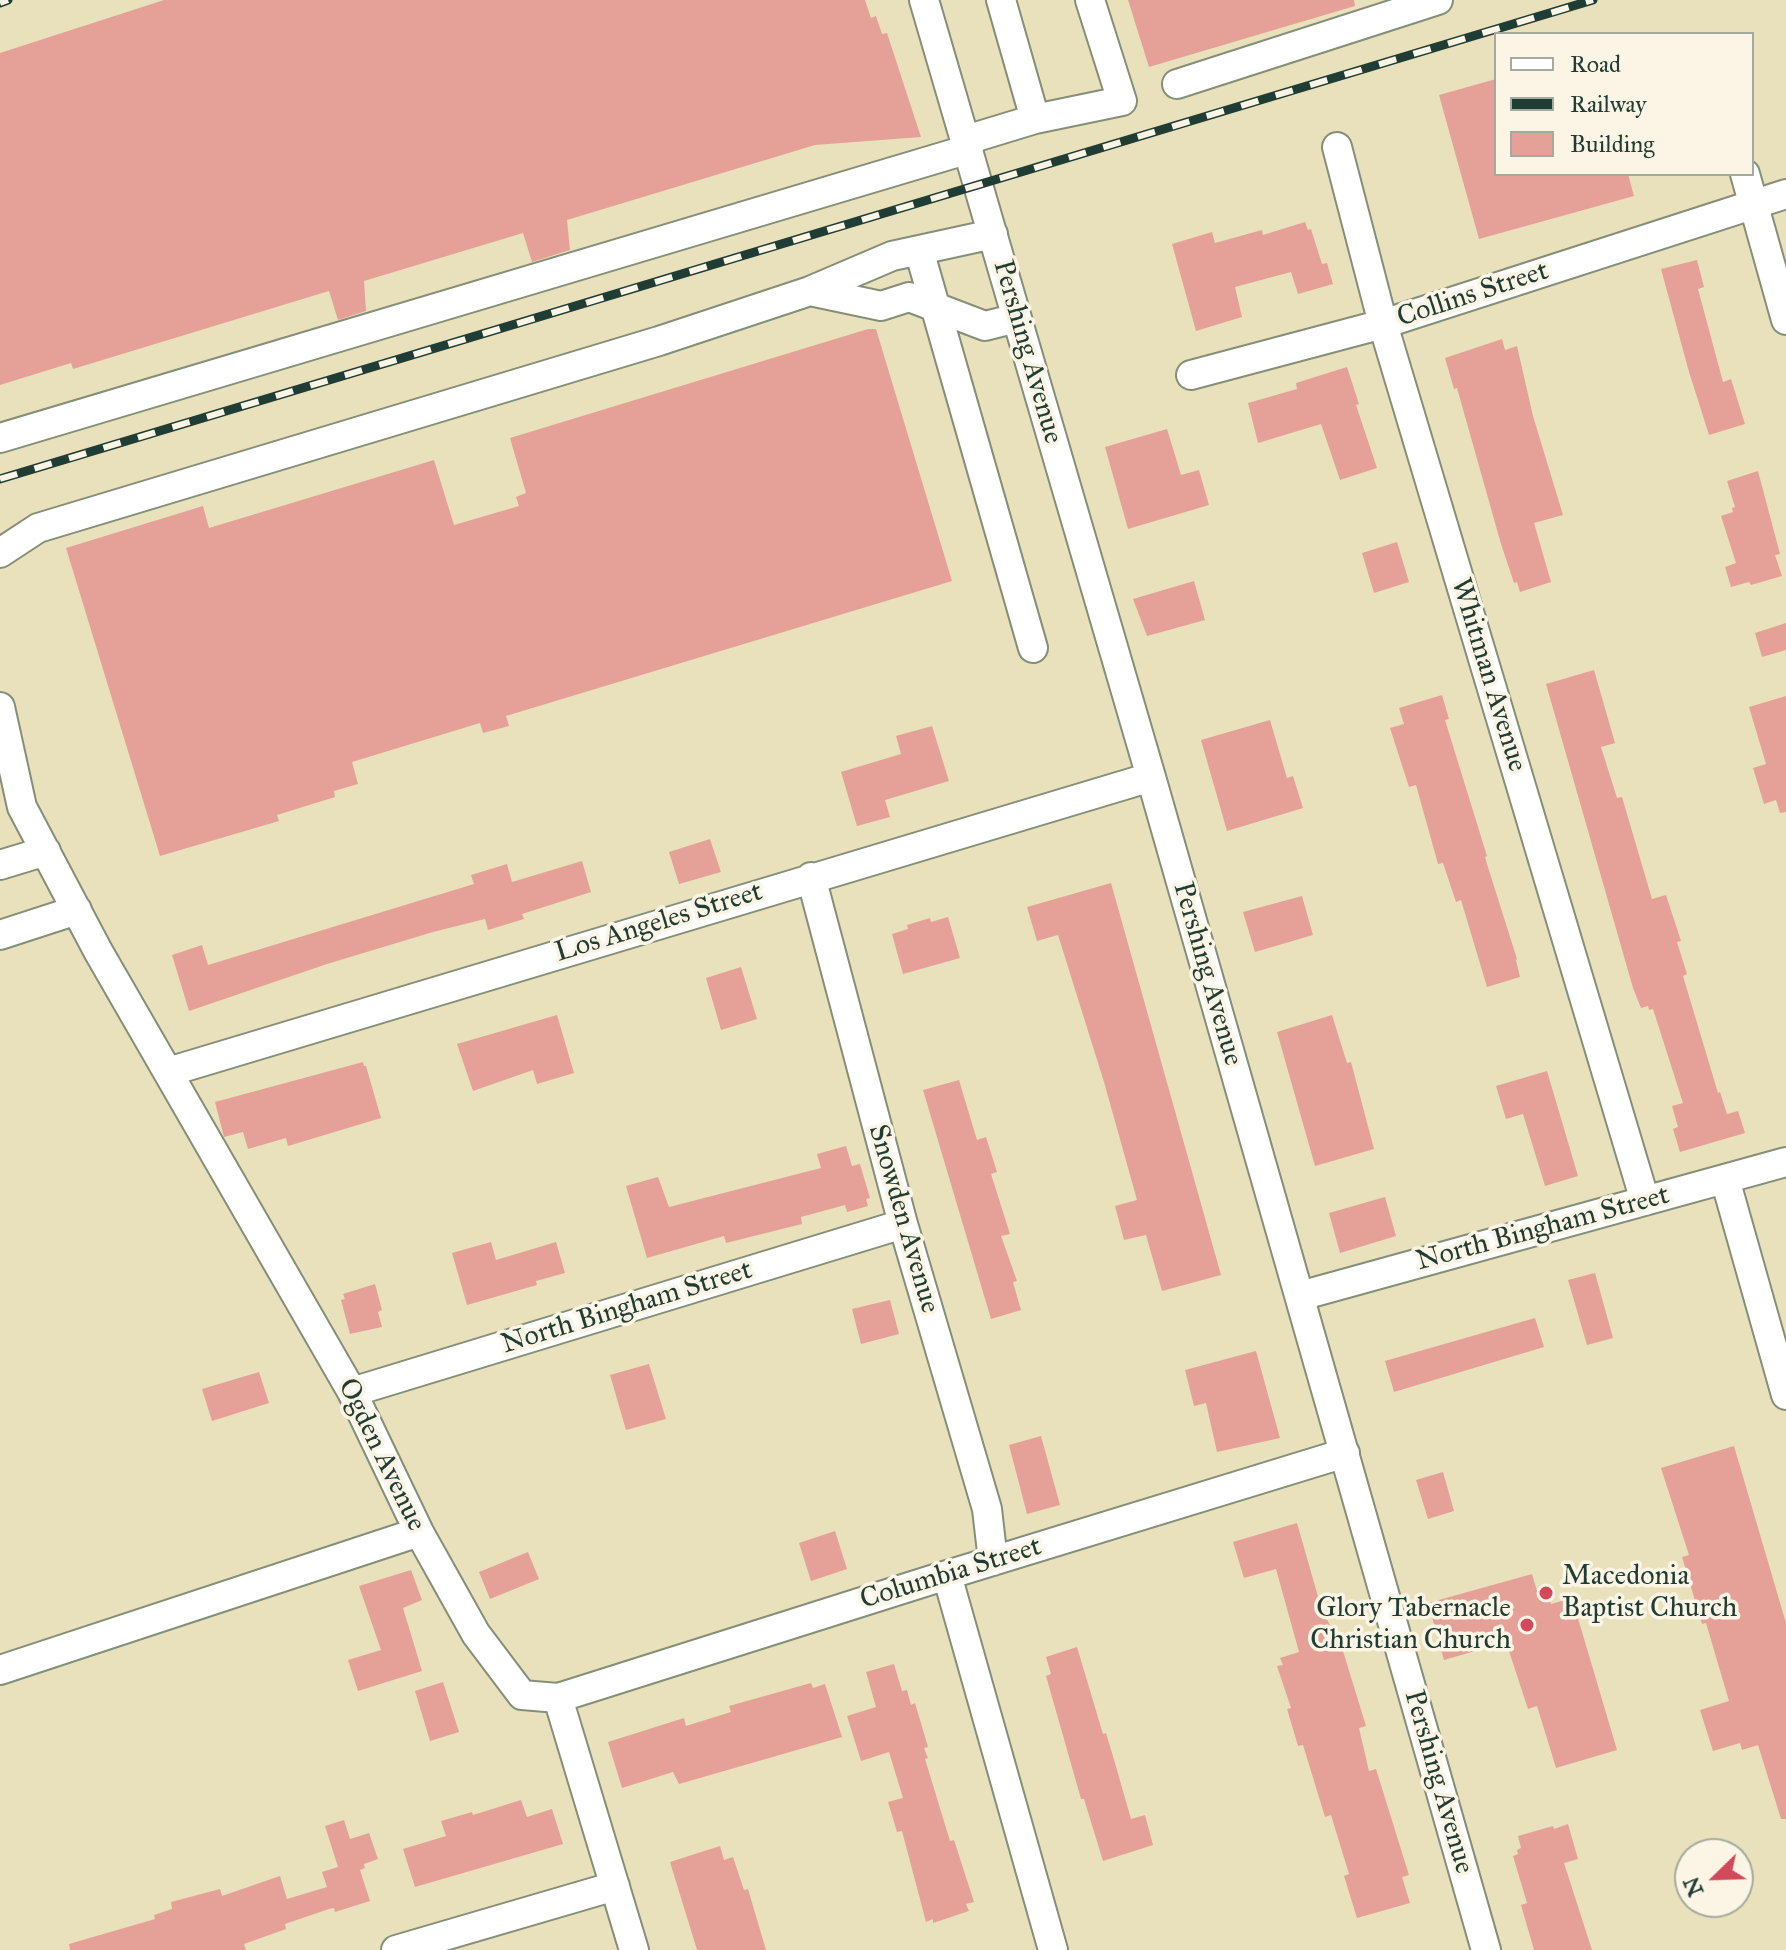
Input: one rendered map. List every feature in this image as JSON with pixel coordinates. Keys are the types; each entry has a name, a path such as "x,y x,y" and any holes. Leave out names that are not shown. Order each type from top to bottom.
{"street":[{"name":"Pershing Avenue","path":"924,0 1151,777 1486,1950"},
{"path":"1001,0 1035,119"},
{"path":"0,438 967,144 1035,119 1122,101 1090,0"},
{"path":"1177,84 1438,0"},
{"name":"Whitman Avenue","path":"1337,147 1383,324 1645,1201"},
{"path":"1746,176 1753,203 1778,259 1786,320"},
{"name":"Collins Street","path":"1191,375 1383,324 1786,194"},
{"path":"0,553 38,528 411,417 810,291 892,256 993,234"},
{"path":"919,250 1033,648"},
{"path":"810,291 881,306 909,297 985,326 1017,318"},
{"name":"Ogden Avenue","path":"2,726 10,798 22,807 98,951 352,1392 419,1532 476,1634 522,1695 558,1698"},
{"name":"Los Angeles Street","path":"168,1072 1151,777"},
{"path":"0,865 46,851"},
{"name":"Snowden Avenue","path":"811,877 903,1224 987,1509 993,1561"},
{"path":"0,935 77,910"},
{"name":"North Bingham Street","path":"1300,1296 1786,1162"},
{"path":"1725,1179 1786,1395"},
{"name":"North Bingham Street","path":"352,1392 903,1224"},
{"name":"Columbia Street","path":"558,1698 1345,1453"},
{"path":"0,1670 419,1532"},
{"path":"947,1575 1053,1950"},
{"path":"558,1698 634,1950"},
{"path":"396,1950 615,1886"}],"building":[{"path":"164,0 865,0 871,18 876,16 882,34 887,33 921,137 815,145 567,220 570,250 532,262 523,233 364,281 366,311 338,320 329,291 73,369 71,363 0,385 0,53"},
{"path":"1128,0 1354,0 1355,6 1149,67"},
{"path":"1494,80 1494,176 1629,176 1634,196 1479,239 1439,95"},
{"path":"1305,222 1308,230 1311,229 1322,264 1327,263 1333,284 1298,294 1291,272 1235,287 1242,317 1196,331 1172,244 1212,232 1215,243 1262,230 1263,235"},
{"path":"1697,260 1704,287 1698,289 1723,382 1731,379 1745,424 1709,435 1661,269"},
{"path":"876,329 952,581 506,716 509,726 483,733 480,723 352,762 358,784 334,791 335,797 277,815 279,821 160,856 66,548 203,506 209,528 434,460 454,525 519,506 516,497 526,493 510,438"},
{"path":"1502,339 1505,350 1517,346 1533,416 1563,515 1534,523 1551,582 1520,592 1501,544 1457,388 1454,389 1445,358"},
{"path":"1347,367 1377,468 1340,480 1321,424 1258,443 1248,403 1297,389 1296,383"},
{"path":"1167,429 1181,475 1199,470 1209,505 1128,529 1105,447"},
{"path":"1758,471 1780,554 1775,555 1782,576 1731,587 1725,567 1736,563 1721,516 1733,512 1732,508 1735,507 1727,481"},
{"path":"1397,542 1409,582 1374,593 1362,553"},
{"path":"1194,581 1205,620 1147,636 1133,599"},
{"path":"1786,623 1786,650 1762,657 1755,633"},
{"path":"1594,670 1615,743 1601,747 1617,798 1622,797 1652,899 1666,895 1681,941 1677,942 1687,974 1683,976 1718,1093 1727,1114 1738,1111 1745,1133 1680,1152 1673,1129 1678,1127 1672,1106 1683,1103 1653,1009 1649,1010 1648,1006 1641,1008 1633,988 1546,684"},
{"path":"1442,695 1449,719 1445,720 1520,977 1487,987 1461,900 1456,902 1443,863 1438,864 1416,785 1409,787 1390,728 1404,724 1399,708"},
{"path":"1786,696 1786,812 1780,813 1776,800 1764,804 1753,768 1766,764 1749,707"},
{"path":"1270,720 1287,778 1293,776 1303,808 1227,831 1201,740"},
{"path":"932,726 949,781 885,800 890,817 857,826 841,772 901,754 896,736"},
{"path":"710,839 721,872 679,884 669,852"},
{"path":"582,861 591,892 522,914 524,919 488,930 485,919 433,932 189,1011 172,955 202,945 208,965 474,884 471,875 507,864 512,882"},
{"path":"1111,883 1221,1275 1162,1291 1146,1235 1124,1240 1115,1206 1137,1200 1058,935 1037,941 1027,907"},
{"path":"1302,896 1313,935 1255,952 1243,912"},
{"path":"948,917 960,958 903,974 892,934 908,929 907,925 930,918 931,922"},
{"path":"741,967 757,1019 721,1030 706,978"},
{"path":"557,1015 574,1073 537,1084 533,1070 473,1091 457,1044"},
{"path":"1332,1015 1347,1063 1351,1062 1374,1149 1315,1166 1277,1032"},
{"path":"363,1062 381,1118 288,1146 286,1138 248,1149 243,1132 224,1137 215,1102"},
{"path":"1547,1071 1578,1176 1545,1186 1523,1114 1506,1119 1496,1086"},
{"path":"959,1080 977,1140 986,1137 997,1172 991,1174 1010,1234 1001,1236 1017,1281 1013,1282 1021,1310 991,1319 923,1090"},
{"path":"846,1146 852,1166 860,1164 870,1198 866,1199 868,1206 847,1212 845,1205 801,1217 802,1224 726,1243 724,1236 647,1258 626,1186 658,1177 669,1207 821,1168 817,1154"},
{"path":"1385,1197 1396,1236 1340,1253 1329,1213"},
{"path":"491,1242 496,1260 556,1242 565,1273 536,1281 537,1285 467,1305 452,1253"},
{"path":"1595,1273 1613,1338 1587,1345 1568,1280"},
{"path":"375,1284 382,1310 378,1312 382,1327 350,1334 341,1300 345,1299 343,1294"},
{"path":"890,1300 899,1334 861,1344 852,1309"},
{"path":"1535,1318 1544,1347 1394,1392 1385,1361"},
{"path":"1256,1351 1280,1438 1217,1452 1206,1403 1194,1406 1185,1370"},
{"path":"649,1364 666,1419 626,1430 610,1375"},
{"path":"259,1372 269,1403 212,1421 202,1389"},
{"path":"1041,1436 1060,1505 1027,1514 1009,1445"},
{"path":"1734,1446 1786,1623 1786,1819 1781,1819 1758,1745 1742,1750 1740,1743 1713,1751 1700,1710 1729,1701 1682,1557 1689,1555 1661,1468"},
{"path":"1443,1472 1454,1511 1428,1519 1416,1480"},
{"path":"1297,1523 1319,1600 1330,1626 1335,1625 1366,1726 1359,1728 1369,1771 1376,1769 1409,1875 1402,1877 1410,1903 1357,1918 1344,1876 1349,1874 1331,1815 1325,1817 1303,1745 1298,1746 1287,1709 1291,1708 1277,1666 1283,1665 1280,1658 1299,1652 1276,1569 1244,1578 1233,1542"},
{"path":"835,1531 847,1569 811,1581 799,1543"},
{"path":"528,1552 539,1579 490,1599 479,1572"},
{"path":"411,1570 422,1600 403,1608 422,1671 358,1691 348,1660 381,1650 359,1586"},
{"path":"1532,1574 1537,1591 1546,1588 1551,1604 1572,1598 1617,1750 1556,1768 1537,1706 1528,1709 1506,1642 1444,1660 1428,1603"},
{"path":"1077,1647 1131,1819 1145,1815 1153,1845 1103,1861 1084,1799 1081,1799 1046,1676 1051,1674 1046,1657"},
{"path":"894,1664 902,1691 907,1690 911,1705 915,1703 928,1747 924,1748 928,1758 925,1759 950,1841 954,1840 974,1902 966,1904 969,1911 933,1923 933,1919 926,1922 902,1831 897,1832 888,1802 903,1798 889,1752 861,1761 847,1716 876,1707 866,1672"},
{"path":"443,1682 459,1732 430,1741 415,1691"},
{"path":"811,1683 813,1688 825,1684 842,1737 679,1784 673,1772 622,1788 608,1742 684,1718 686,1726 731,1712 729,1706"},
{"path":"521,1800 527,1817 552,1809 563,1844 415,1887 403,1849 446,1836 441,1821"},
{"path":"344,1820 350,1839 369,1833 378,1859 364,1864 365,1868 360,1870 370,1901 335,1912 334,1908 329,1909 285,1924 286,1929 244,1944 246,1950 70,1950 69,1944 155,1919 154,1915 172,1909 171,1902 220,1889 222,1896 280,1876 287,1899 327,1887 322,1872 338,1867 325,1826"},
{"path":"1568,1824 1578,1859 1564,1863 1592,1950 1534,1950 1521,1905 1527,1903 1513,1856 1521,1848 1518,1836"},
{"path":"720,1846 724,1860 733,1857 744,1890 748,1889 766,1950 697,1950 670,1862"}],"railway":[{"path":"0,3 8,0"},
{"path":"0,479 1593,0"}],"place":[{"name":"Macedonia Baptist Church","path":"1546,1593"},
{"name":"Glory Tabernacle Christian Church","path":"1527,1625"}]}
